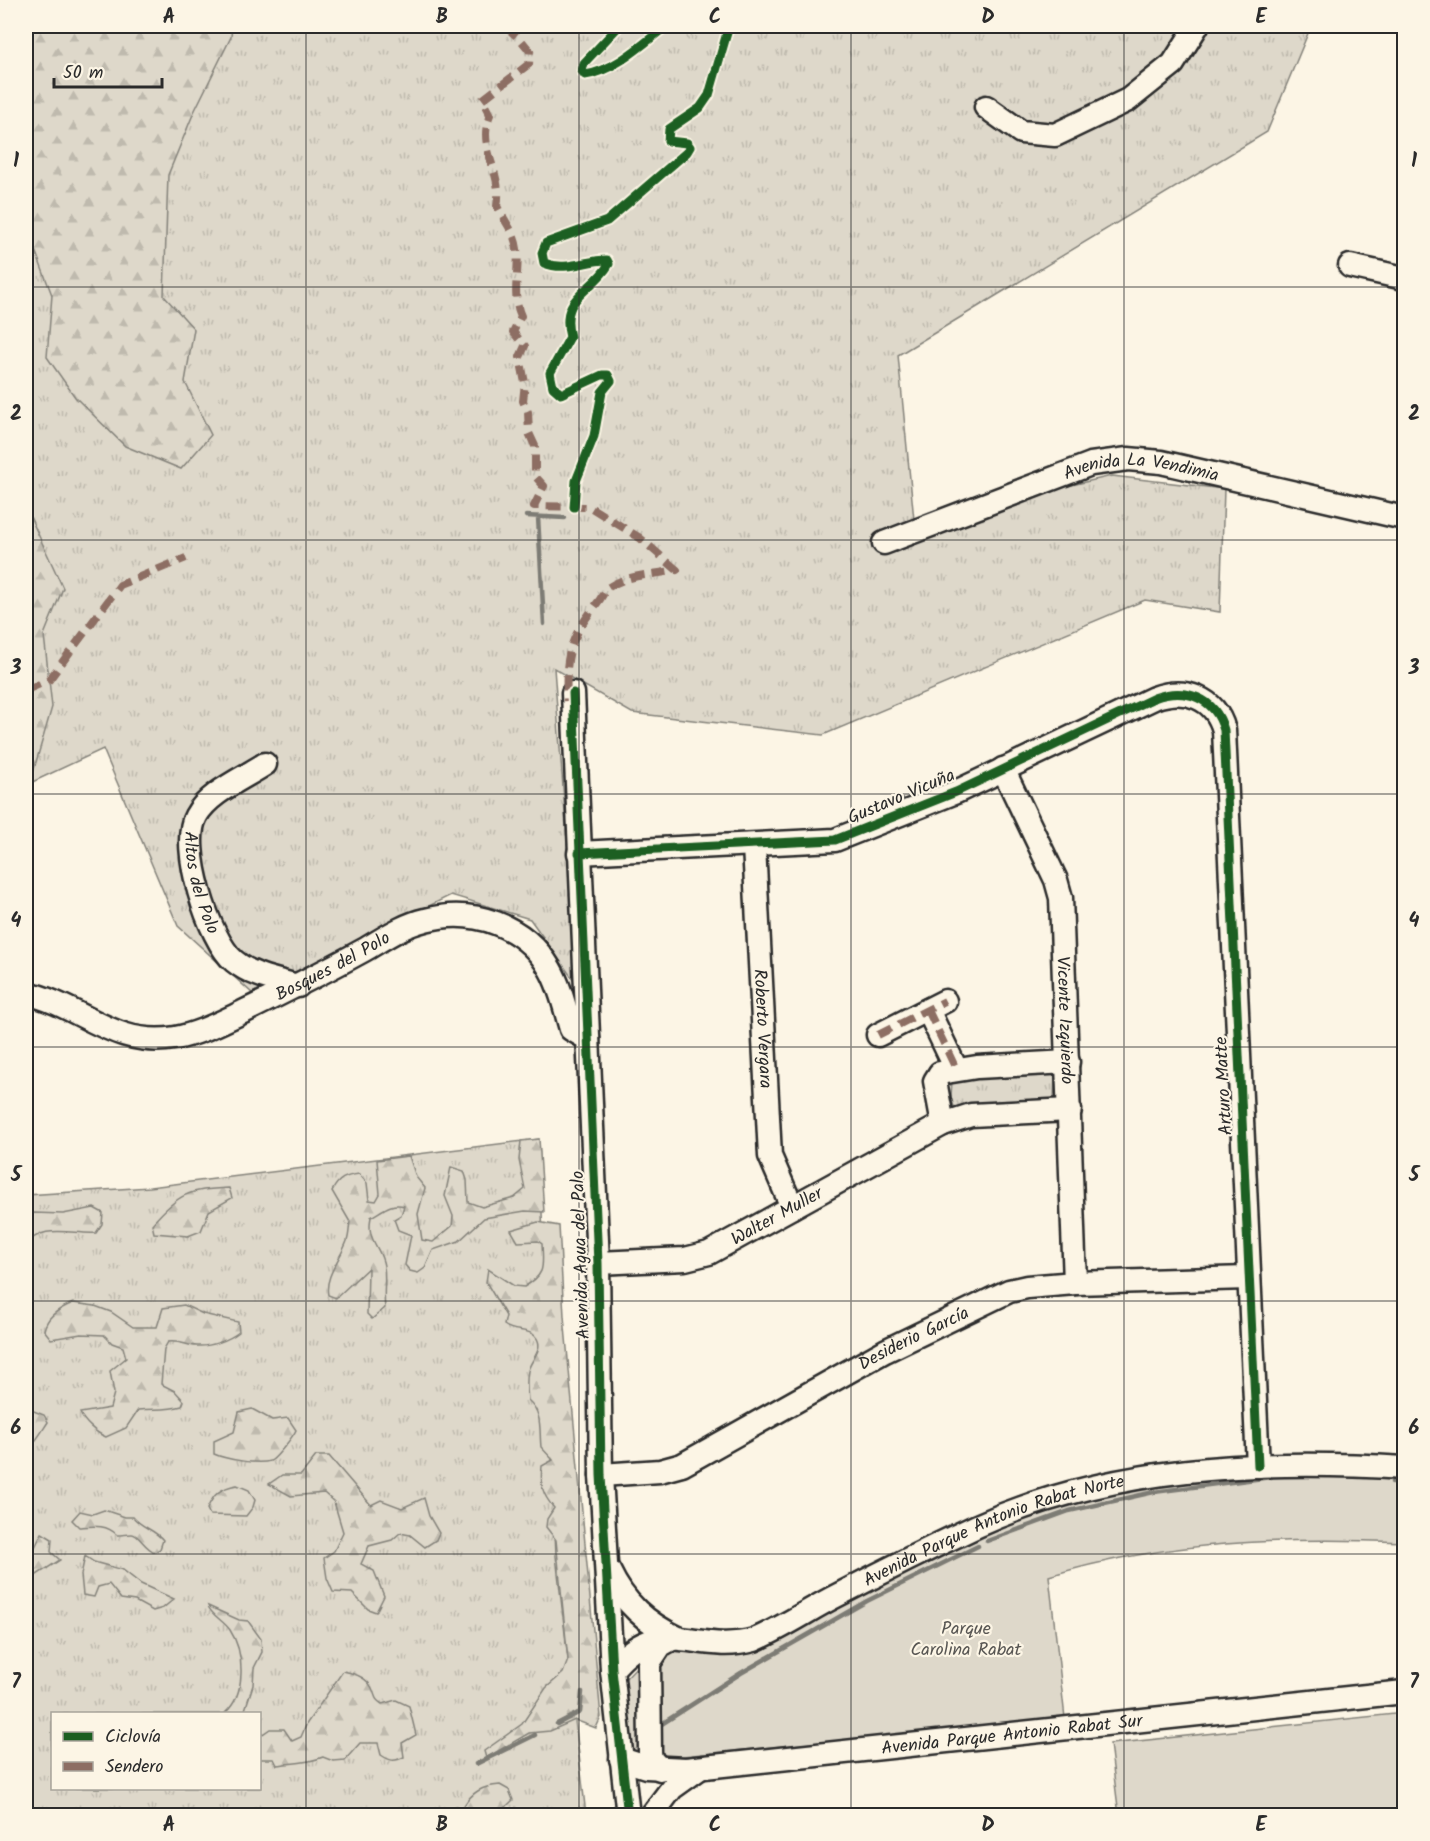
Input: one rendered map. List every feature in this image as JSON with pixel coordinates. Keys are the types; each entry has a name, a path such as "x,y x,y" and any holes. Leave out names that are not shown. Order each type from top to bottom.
{"street":[{"path":"986,107 1021,132 1055,135 1128,100 1173,64 1197,26"},
{"path":"1350,266 1404,278"},
{"name":"Avenida La Vendimia","path":"884,543 1071,471 1101,462 1128,459 1161,462 1404,518"},
{"name":"Avenida Agua del Palo","path":"573,693 598,1263 601,1474 605,1557 612,1670 628,1815"},
{"name":"Gustavo Vicuña","path":"579,853 822,842 847,837 1003,770 1168,693 1192,694 1212,707"},
{"name":"Arturo Matte","path":"1212,707 1224,730 1258,1466"},
{"name":"Altos del Polo","path":"265,764 205,803 193,822 189,847 193,867 215,935 225,952 250,972 298,986"},
{"name":"Vicente Izquierdo","path":"1003,770 1059,888 1070,1110 1075,1283"},
{"name":"Roberto Vergara","path":"754,846 770,1156 792,1207"},
{"name":"Bosques del Polo","path":"26,993 117,1033 158,1040 203,1030 298,986 422,920 452,915 482,918 510,929 535,948 556,980 571,1029 588,1039"},
{"path":"878,1035 936,1006 956,1069"},
{"path":"943,1124 935,1080 940,1073 956,1069 1068,1062"},
{"name":"Walter Muller","path":"598,1263 697,1257 717,1249 943,1124 971,1115 1070,1110"},
{"name":"Desiderio García","path":"601,1474 660,1471 682,1465 885,1351 993,1297 1027,1287 1075,1283 1248,1278"},
{"name":"Avenida Parque Antonio Rabat Norte","path":"612,1670 642,1642 676,1639 721,1645 754,1640 958,1535 1053,1498 1136,1478 1258,1466 1302,1464 1404,1468"},
{"path":"605,1557 616,1584 632,1607 653,1625 676,1639 654,1653 648,1672 650,1752 651,1759 660,1769"},
{"name":"Avenida Parque Antonio Rabat Sur","path":"621,1759 660,1769 702,1767 1404,1692"},
{"path":"651,1815 672,1788 702,1767"}],"green space":[{"path":"26,26 1311,26 1267,132 898,355 914,520 1112,476 1224,489 1220,612 1145,600 823,735 632,713 554,668 578,986 530,919 451,895 252,993 178,926 103,749 26,785"},
{"path":"26,26 232,26 231,37 194,112 168,175 164,296 194,329 185,382 211,435 181,469 125,446 75,397 47,357 52,295 26,226"},
{"path":"26,508 63,588 44,635 52,707 30,783 26,785"},
{"path":"1052,1072 1055,1075 1054,1099 1048,1103 955,1110 951,1097 952,1080"},
{"path":"539,1139 556,1556 586,1815 26,1815 26,1195 150,1187"},
{"path":"539,1139 544,1212 525,1211 484,1218 459,1241 433,1250 425,1268 418,1273 410,1271 405,1265 411,1235 398,1230 394,1219 401,1215 404,1206 391,1206 371,1217 370,1225 372,1238 384,1266 385,1308 372,1319 367,1314 368,1268 336,1298 328,1295 328,1281 349,1234 350,1222 332,1191 340,1180 359,1174 367,1183 369,1200 376,1201 380,1194 377,1160 409,1156 416,1177 425,1188 418,1214 422,1240 433,1242 452,1226 453,1216 445,1196 451,1167 464,1171 467,1180 468,1202 482,1207 514,1198 525,1189 519,1160 521,1141"},
{"path":"229,1188 232,1198 209,1211 201,1231 188,1236 154,1233 152,1224 185,1195 203,1190"},
{"path":"94,1208 103,1213 102,1224 96,1233 48,1232 32,1239 26,1247 26,1216 34,1213 63,1214"},
{"path":"538,1222 559,1226 564,1316 601,1717 596,1728 575,1720 550,1731 529,1733 486,1758 484,1751 522,1724 546,1688 563,1673 568,1660 556,1540 546,1527 547,1519 554,1508 544,1494 541,1479 542,1466 553,1460 541,1447 538,1416 528,1400 528,1371 538,1349 538,1340 532,1334 504,1325 506,1316 486,1282 488,1269 514,1286 524,1287 540,1274 543,1264 542,1244 538,1241 518,1242 511,1230"},
{"path":"73,1303 95,1306 111,1312 133,1327 157,1327 163,1308 184,1305 203,1314 238,1322 239,1332 225,1340 202,1346 168,1342 164,1349 161,1384 175,1391 184,1401 182,1406 138,1410 126,1428 106,1437 91,1427 80,1413 110,1408 114,1393 110,1371 126,1358 123,1347 112,1343 104,1335 81,1334 51,1339 44,1330 48,1321 59,1310"},
{"path":"26,1408 44,1415 48,1422 26,1451"},
{"path":"252,1409 272,1420 288,1418 296,1430 280,1452 272,1460 265,1462 250,1462 214,1454 214,1441 234,1432 239,1412"},
{"path":"316,1456 329,1456 371,1505 381,1500 402,1508 424,1498 429,1516 439,1533 436,1540 425,1547 410,1535 400,1533 392,1540 369,1546 361,1564 374,1571 384,1596 376,1612 368,1609 352,1593 333,1592 327,1578 324,1558 334,1551 343,1532 334,1502 324,1493 291,1496 269,1484 282,1475 301,1475"},
{"name":"Parque Carolina Rabat","path":"1390,1474 1404,1496 1404,1542 1314,1540 1225,1544 1136,1555 1049,1576 1065,1718 652,1759 632,1752 623,1681 639,1664 670,1647 702,1653 990,1529 1096,1496 1217,1476"},
{"path":"237,1485 249,1490 255,1500 246,1516 210,1515 207,1509 215,1495"},
{"path":"104,1510 125,1517 133,1517 156,1533 163,1540 160,1549 155,1552 151,1550 132,1534 117,1535 100,1526 79,1527 72,1520 80,1511 93,1514"},
{"path":"42,1533 52,1539 51,1552 60,1560 26,1582 26,1547 35,1547"},
{"path":"85,1556 94,1562 123,1570 141,1584 174,1599 163,1608 153,1611 135,1601 121,1599 109,1584 98,1587 94,1597 83,1595 81,1575"},
{"path":"208,1606 239,1620 248,1621 261,1639 262,1652 254,1668 253,1685 244,1712 226,1712 237,1696 241,1662 235,1639 230,1630"},
{"path":"343,1671 367,1681 376,1699 382,1704 396,1700 409,1706 416,1735 402,1743 404,1757 395,1760 381,1755 378,1743 360,1743 345,1760 333,1761 323,1757 307,1762 277,1765 274,1759 261,1759 261,1735 270,1729 284,1729 292,1741 301,1737 307,1723"},
{"path":"1404,1713 1404,1815 1119,1815 1110,1744"},
{"path":"500,1785 509,1790 513,1800 508,1805 492,1814 466,1815 463,1807 470,1797 483,1788"}],"water":[{"path":"457,1806 460,1815 424,1815"}],"waterway":[{"path":"526,516 565,518"},
{"path":"538,517 544,624"},
{"path":"987,1541 1069,1511 1154,1492 1271,1477"},
{"path":"1392,1482 1397,1482"},
{"path":"657,1727 741,1673 867,1601 978,1546"},
{"path":"557,1724 580,1712 582,1692"},
{"path":"476,1764 535,1735"}],"marked path":[{"path":"505,26 530,51 529,64 482,100 490,115 486,138 497,182 497,206 512,232 517,249 516,291 521,316 513,332 525,346 520,357 525,383 523,401 528,412 529,433 535,446 535,476 544,486 534,506 590,507 640,538 677,570 625,580 606,590 588,615 571,648 567,671 567,701"},
{"path":"26,690 49,680 120,585 186,558"},
{"path":"878,1035 945,1001"},
{"path":"928,1010 956,1069"}],"cycle path":[{"path":"619,26 584,63 582,71 585,75 618,62 666,26"},
{"path":"574,507 576,481 594,436 602,392 611,381 608,375 602,375 561,394 553,387 550,373 570,337 568,323 573,303 609,264 607,260 599,260 568,266 552,265 544,263 542,253 546,243 607,221 687,152 690,147 687,143 668,141 669,129 700,108 709,95 729,26"},
{"path":"573,693 598,1263 601,1475 612,1670 628,1816"},
{"path":"579,853 835,840 956,792 1154,698 1177,694 1197,697 1206,702 1220,719 1224,730 1258,1466"}]}
